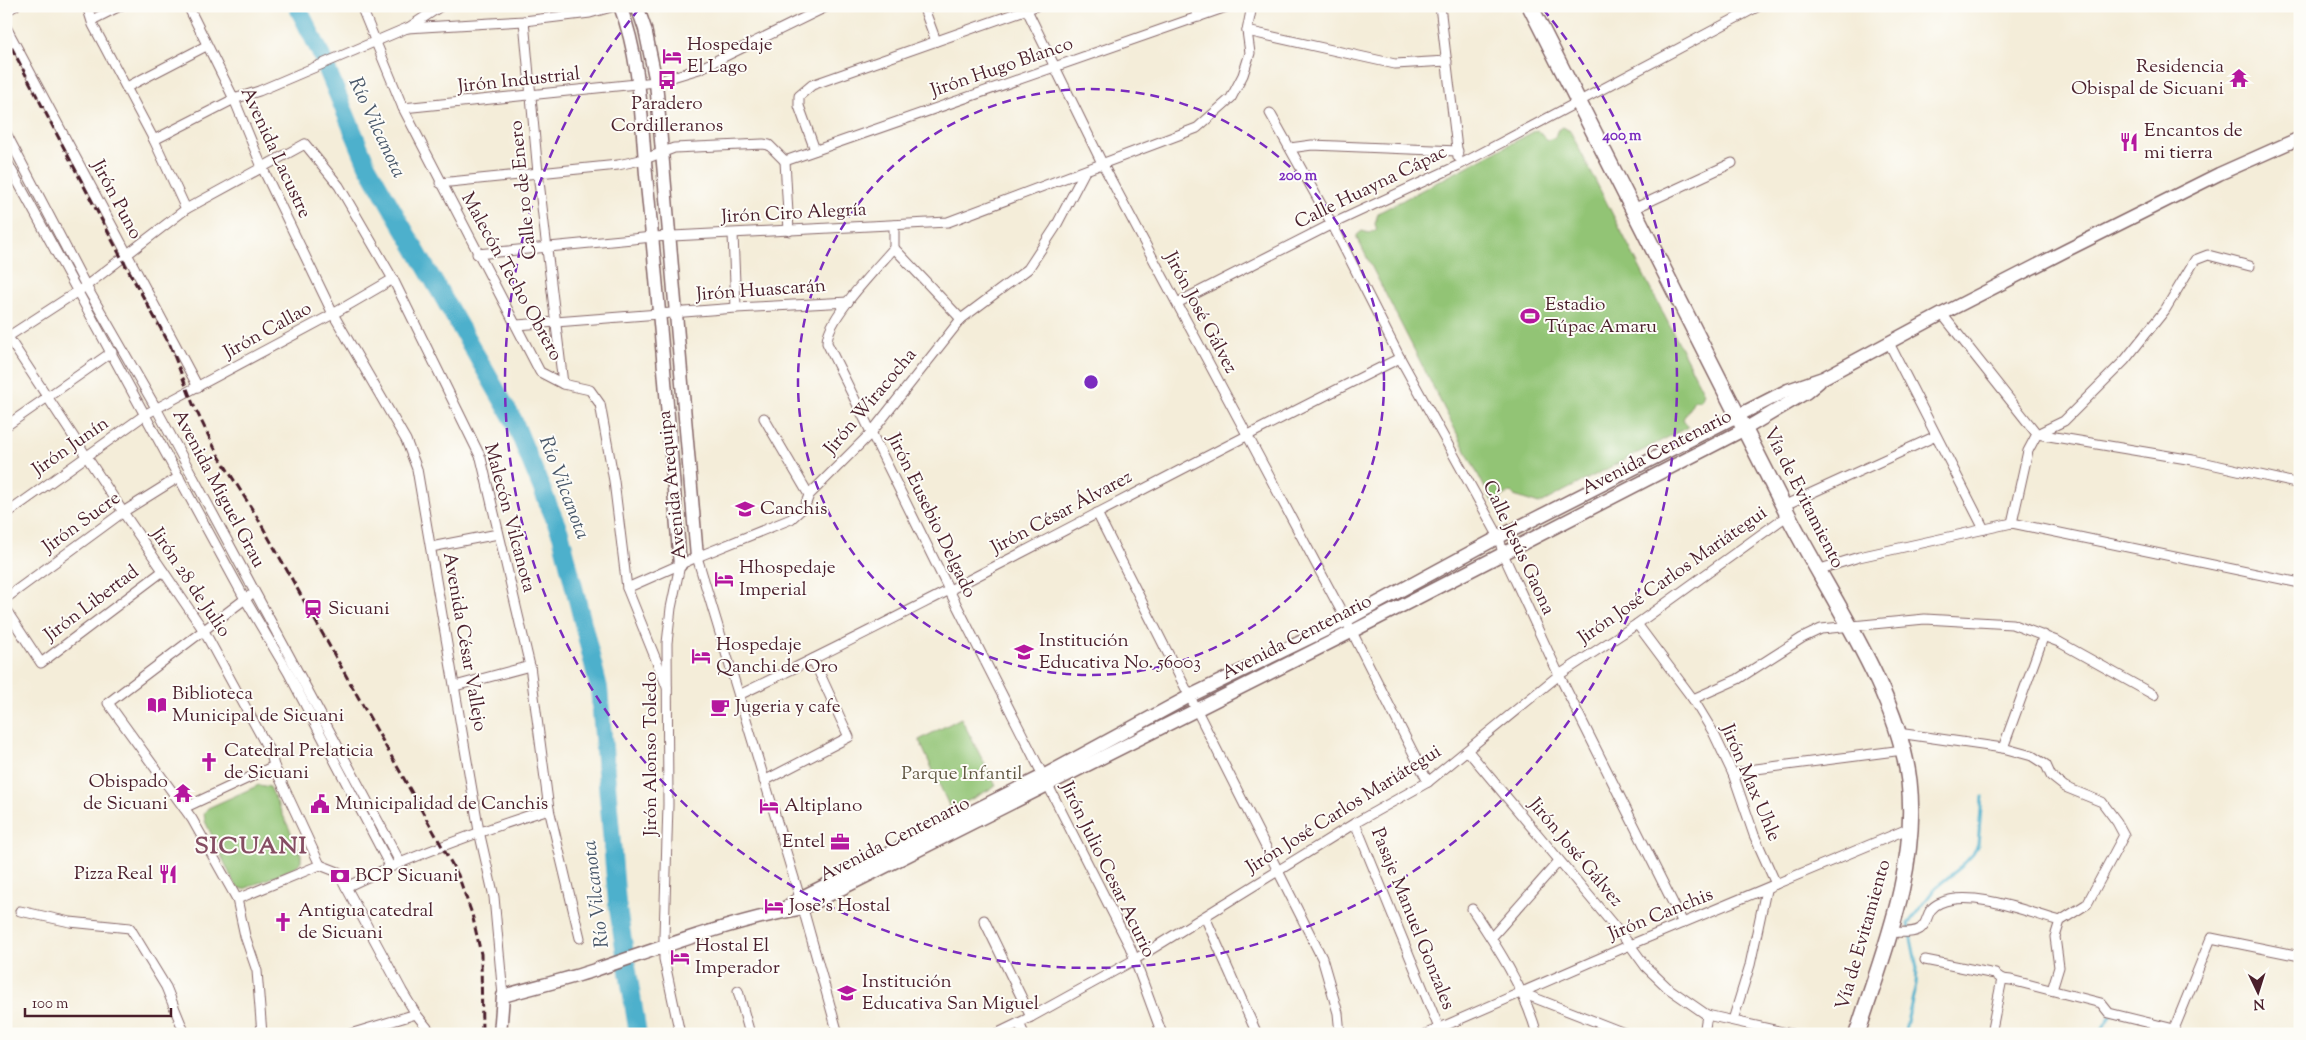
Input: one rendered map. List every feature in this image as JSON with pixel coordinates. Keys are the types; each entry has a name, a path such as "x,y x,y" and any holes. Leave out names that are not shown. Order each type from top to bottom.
{"highway":[{"name":"Vía de Evitamiento","path":"1530,6 1786,510 1817,570 1849,625 1888,705 1898,733 1909,782 1910,828 1901,890 1890,932 1857,1034"}],"street":[{"path":"6,11 15,6"},
{"path":"87,6 92,20 154,140 186,209"},
{"path":"92,20 120,6"},
{"name":"Avenida Lacustre","path":"188,6 206,46 234,99 262,167 333,314"},
{"name":"Malecón Techo Obrero","path":"361,6 403,108 440,183 517,325 540,372 564,384 590,390 600,404 614,480 627,588 667,687"},
{"path":"154,140 234,99 259,92 407,28 442,6"},
{"path":"407,28 524,21 590,13 615,6"},
{"name":"Avenida Arequipa","path":"620,6 631,36 638,84 661,314 680,565"},
{"name":"Avenida Arequipa","path":"637,6 645,29 656,82 697,557 801,903 838,1034"},
{"name":"Jirón Industrial","path":"403,108 656,82 699,69 828,6"},
{"path":"923,6 936,41"},
{"path":"815,150 798,106 799,96 812,85 1036,6"},
{"path":"1193,6 1199,17"},
{"name":"Jirón Hugo Blanco","path":"785,161 1229,6"},
{"path":"1102,163 1197,128 1231,98 1243,75 1250,53 1247,31 1252,6"},
{"path":"1440,6 1459,165"},
{"name":"Calle Huayna Cápac","path":"1177,303 1332,224 1459,165 1760,6"},
{"name":"Jirón José Gálvez","path":"1026,8 1102,163 1346,620 1428,782"},
{"name":"Calle 10 de Enero","path":"524,21 538,173 564,384"},
{"name":"Jirón Puno","path":"6,28 198,387"},
{"path":"1247,31 1395,64 1447,61"},
{"path":"127,87 206,46"},
{"name":"Calle Jesús Gaona","path":"1270,114 1332,224 1400,358 1499,537 1503,554 1559,675 1683,923"},
{"name":"Avenida Miguel Grau","path":"7,137 86,286 156,408 400,862"},
{"path":"500,1034 503,996 592,971 664,945 779,912 801,903 1046,780 1190,696 1346,620 1499,537 1742,422 1800,385 1823,378 1942,314 2219,174 2300,138"},
{"name":"Malecón Vilcanota","path":"262,167 305,144 339,186 393,279 481,458 530,666 549,809 580,938"},
{"path":"440,183 618,165 645,159 674,148 763,144 769,145 785,161 789,231"},
{"path":"1290,148 1312,145 1458,152"},
{"name":"Avenida Miguel Grau","path":"6,160 146,414 245,599 288,672 390,866"},
{"name":"Jirón Ciro Alegría","path":"477,254 653,237 948,222 1086,171 1102,163"},
{"path":"1633,209 1732,163"},
{"path":"7,336 86,286 186,209 262,167"},
{"name":"Jirón Wiracocha","path":"627,588 697,557 792,519 805,506 809,496 871,433 960,319 1028,269 1055,228 1086,171"},
{"path":"894,225 894,248 960,319"},
{"path":"733,234 736,308"},
{"name":"Jirón Eusebio Delgado","path":"894,248 848,302 827,334 827,343 949,590 1046,780"},
{"path":"2012,523 2028,451 2037,434 2064,422 2125,360 2165,310 2196,260 2208,255 2250,266"},
{"name":"Jirón Callao","path":"156,408 333,314 393,279"},
{"name":"Jirón Huascarán","path":"517,325 736,308 848,302"},
{"name":"Avenida César Vallejo","path":"333,314 406,440 417,469 479,832 494,897 503,996"},
{"path":"1942,314 2037,434 2193,460 2300,484"},
{"name":"Jirón 28 de Julio","path":"7,336 204,631 271,754 274,766 320,865"},
{"path":"1889,342 1984,529"},
{"path":"6,426 112,352"},
{"name":"Jirón César Álvarez","path":"738,695 949,590 1246,434 1400,358"},
{"name":"Jirón Junín","path":"6,514 86,455 156,408"},
{"path":"764,418 809,496"},
{"name":"Avenida Centenario","path":"1046,780 1198,708 1503,554 1742,422"},
{"name":"Jirón José Carlos Mariátegui","path":"996,1034 1031,1017 1134,960 1205,917 1278,869 1428,782 1559,675 1637,624 1786,510 1936,436"},
{"name":"Jirón Sucre","path":"6,598 123,512 179,478"},
{"path":"1097,513 1190,696 1198,708 1322,958 1338,1013 1340,1034"},
{"path":"1817,570 1859,557 2012,523 2300,583"},
{"path":"431,547 498,534"},
{"name":"Jirón Alonso Toledo","path":"680,565 671,608 667,643 668,805 664,945 664,959 680,1034"},
{"name":"Jirón Libertad","path":"6,610 41,663 163,571"},
{"path":"255,592 108,703 184,808 237,898 245,936 257,971 262,1034"},
{"path":"1693,699 1738,679 1814,632 1828,627 1925,619 2012,624 2044,635 2154,695"},
{"name":"Jirón Max Uhle","path":"1637,624 1693,699 1733,774 1754,835 1776,884"},
{"path":"2003,748 2044,635"},
{"path":"764,781 849,737 813,659"},
{"path":"455,686 530,666"},
{"path":"1898,733 2003,748 2032,756 2046,765 2051,776 2065,787 2102,802 2117,822 2124,835 2087,904 2060,921 2055,937 2060,967 2052,990"},
{"path":"1733,774 1756,768 1903,750"},
{"name":"Jirón José Gálvez","path":"1468,751 1630,945 1646,968 1668,988 1707,1015 1792,1034"},
{"path":"184,808 274,766"},
{"name":"Jirón Julio Cesar Acurio","path":"1046,780 1130,947 1162,1034"},
{"path":"346,887 400,862 479,832 549,809"},
{"name":"Pasaje Manuel Gonzales","path":"1355,823 1439,1028"},
{"name":"Jirón Canchis","path":"1426,1034 1630,945 1766,890 1776,884 1910,828"},
{"path":"1492,938 1559,861"},
{"path":"237,898 320,865 338,872 416,1014 432,1034"},
{"path":"1733,1020 1750,965 1766,890"},
{"path":"1890,932 1919,930 1924,925 1930,909 1941,902 1956,899 1977,899 2060,921"},
{"path":"1472,909 1492,938 1522,993 1536,1034"},
{"path":"20,912 70,922 130,928 166,987 186,1033"},
{"path":"1205,917 1256,1034"},
{"path":"984,920 1031,1017"},
{"path":"1926,960 1995,974 2002,979 2100,1003 2112,1014 2174,1031 2211,938 2300,956"},
{"path":"1991,1034 2002,979"},
{"path":"738,991 750,1034"},
{"path":"1522,993 1627,1034"},
{"path":"350,1034 416,1014"},
{"path":"1704,1034 1707,1015"},
{"path":"1019,1023 1024,1034"}],"green space":[{"name":"Estadio Túpac Amaru","path":"1563,127 1570,131 1704,393 1701,400 1694,400 1683,419 1688,427 1539,504 1514,496 1512,492 1501,497 1501,502 1496,504 1490,498 1357,235 1362,231 1369,233 1377,230 1375,224 1378,213 1537,130 1548,140 1555,137 1557,131"},
{"name":"Parque Infantil","path":"961,718 996,786 951,810 919,740"},
{"path":"259,785 270,787 301,854 301,861 296,867 244,889 238,888 205,821 204,813 208,808"}],"waterway":[{"name":"Río Vilcanota","path":"297,6 319,50 367,165 513,419 561,535 599,688 617,903 638,1034"},
{"path":"1904,1034 1916,984 1917,968 1908,924 1936,887 1961,867 1973,854 1978,844 1982,797"},
{"path":"2100,1034 2111,1015"}],"railway":[{"path":"6,37 122,259 170,345 193,404 217,453 257,517 458,875 472,914 481,954 482,1034"}],"place":[{"name":"Hospedaje El Lago","path":"672,56"},
{"name":"Residencia Obispal de Sicuani","path":"2239,78"},
{"name":"Paradero Cordilleranos","path":"667,80"},
{"name":"Encantos de mi tierra","path":"2129,142"},
{"name":"Estadio Túpac Amaru","path":"1530,316"},
{"name":"Canchis","path":"745,509"},
{"name":"Hhospedaje Imperial","path":"724,579"},
{"name":"Sicuani","path":"313,609"},
{"name":"Institución Educativa No. 56003","path":"1024,652"},
{"name":"Hospedaje Qanchi de Oro","path":"701,656"},
{"name":"Biblioteca Municipal de Sicuani","path":"157,705"},
{"name":"Jugeria y cafe","path":"720,707"},
{"name":"Catedral Prelaticia de Sicuani","path":"209,762"},
{"name":"Obispado de Sicuani","path":"183,793"},
{"name":"Municipalidad de Canchis","path":"320,804"},
{"name":"Altiplano","path":"769,806"},
{"name":"Entel","path":"840,842"},
{"name":"Pizza Real","path":"168,874"},
{"name":"BCP Sicuani","path":"340,876"},
{"name":"Jose's Hostal","path":"774,906"},
{"name":"Antigua catedral de Sicuani","path":"283,922"},
{"name":"Hostal El Imperador","path":"680,957"},
{"name":"Institución Educativa San Miguel","path":"847,993"}],"district":[{"name":"SICUANI","path":"251,847"}]}
